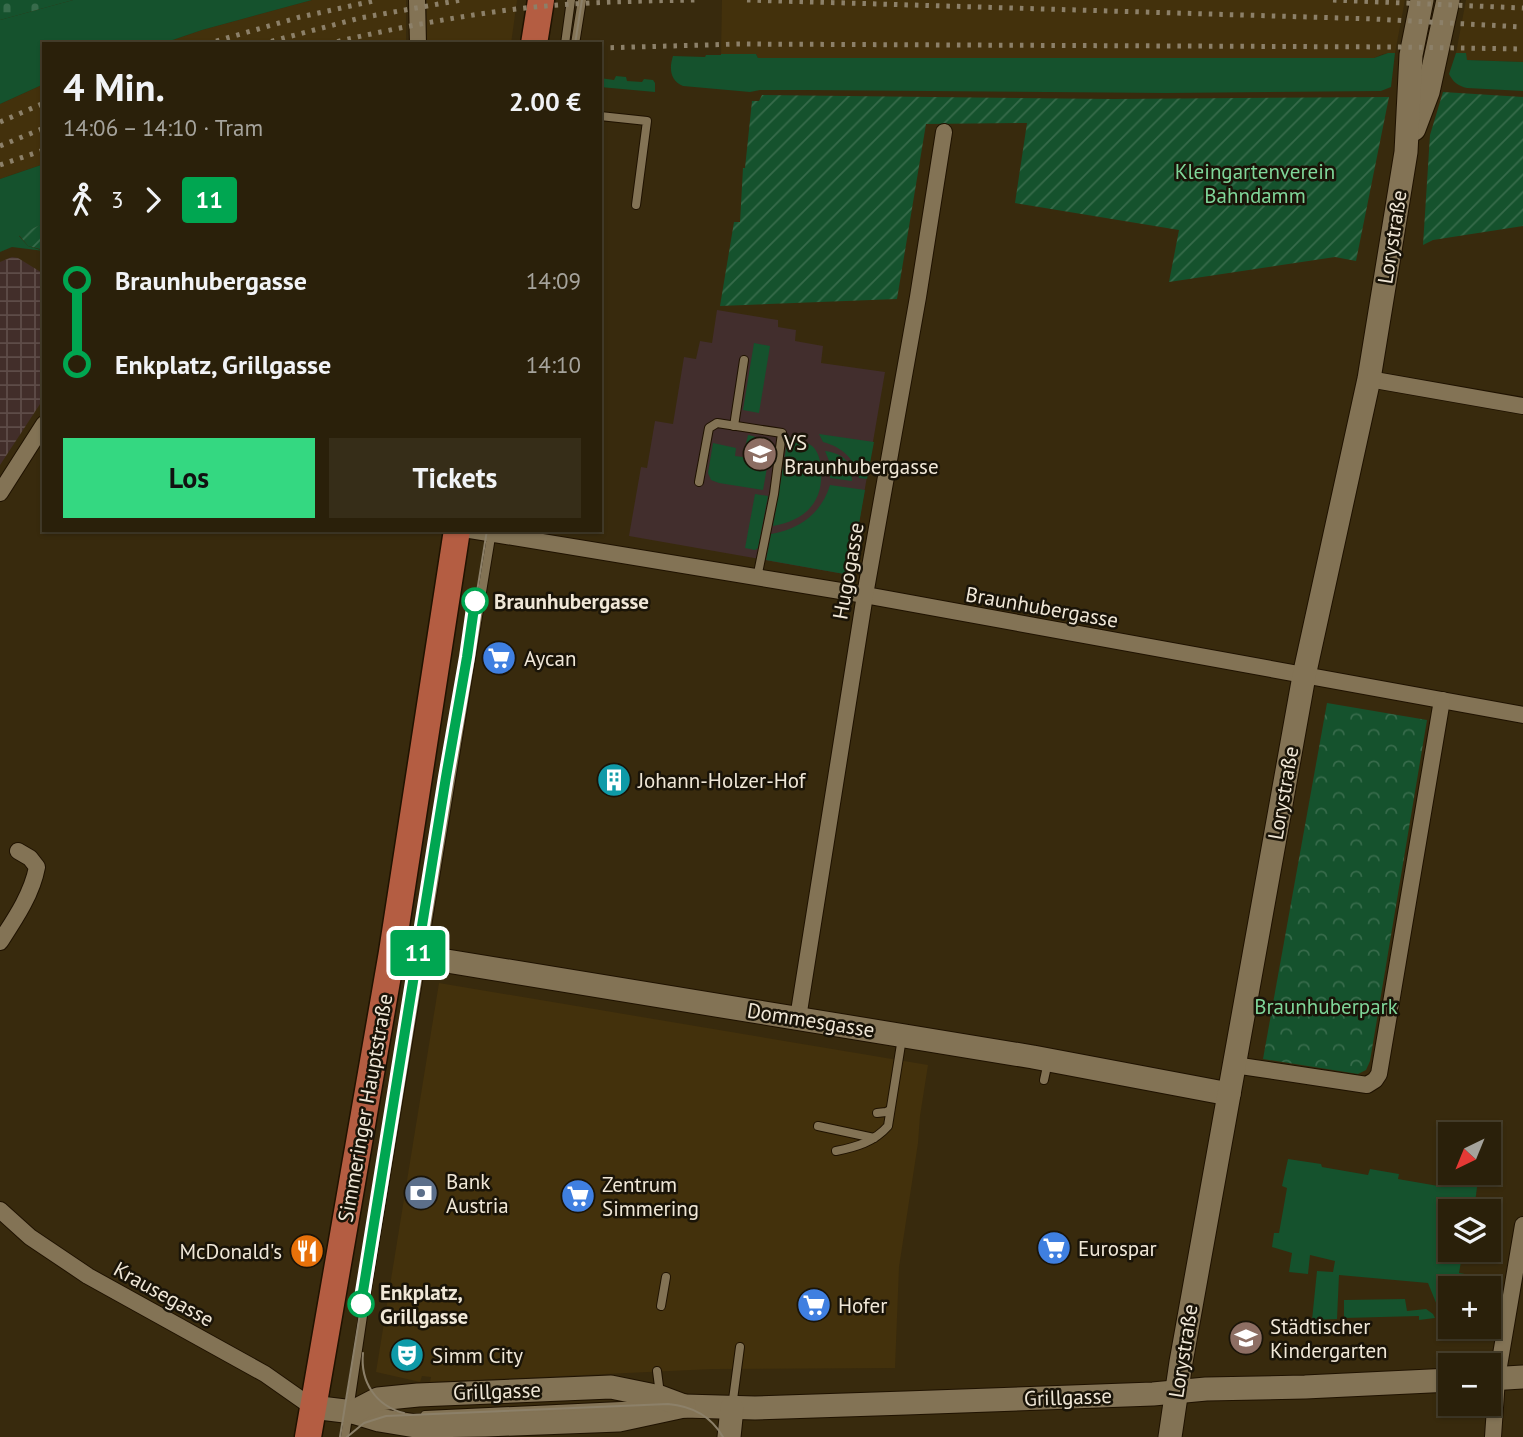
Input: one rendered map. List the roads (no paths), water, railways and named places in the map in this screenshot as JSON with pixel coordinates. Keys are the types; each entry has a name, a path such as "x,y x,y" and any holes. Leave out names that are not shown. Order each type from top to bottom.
{"main road":[{"path":"534,42 541,0"},
{"name":"Simmeringer Hauptstraße","path":"308,1437 392,952 457,532"}],"street":[{"path":"417,0 418,42"},
{"name":"Lorystraße","path":"1170,1437 1304,676 1369,379 1406,152 1411,55 1422,0"},
{"name":"Lorystraße","path":"1406,152 1428,92 1448,0"},
{"name":"Hugogasse","path":"798,1018 865,595 918,298 944,132"},
{"path":"1369,379 1523,406"},
{"path":"3,488 42,427"},
{"name":"Braunhubergasse","path":"491,532 865,595 1523,715"},
{"path":"1234,1065 1367,1085 1379,1074 1442,700"},
{"path":"0,942 34,880 37,867 30,858 18,851"},
{"name":"Dommesgasse","path":"392,952 903,1035 1046,1070 1229,1094"},
{"name":"Krausegasse","path":"0,1210 30,1237 88,1276 265,1374 312,1407"},
{"path":"1498,1353 1523,1224"},
{"path":"1501,1378 1523,1377"},
{"name":"Grillgasse","path":"351,1412 378,1399 431,1394 611,1387 667,1405 732,1408 893,1404 1438,1381"},
{"name":"Grillgasse","path":"312,1407 416,1426 619,1420 667,1405"},
{"path":"729,1437 732,1408"},
{"path":"1493,1416 1493,1437"}],"lane":[{"path":"565,42 571,0"},
{"path":"575,42 582,0"},
{"path":"602,116 647,121 636,205"},
{"path":"734,426 744,360"},
{"path":"699,482 709,428 717,423 782,433 774,494 757,578"},
{"path":"345,1437 491,532"},
{"path":"836,1152 863,1145 888,1126 903,1035"},
{"path":"877,1113 890,1110"},
{"path":"818,1126 874,1138"},
{"path":"661,1307 666,1277"},
{"path":"732,1408 740,1347"},
{"path":"657,1371 667,1405"},
{"name":"Grillgasse","path":"351,1412 412,1415 667,1405"}],"tram line":[{"path":"575,42 582,0"},
{"path":"340,1437 487,532"},
{"name":"11","path":"361,1304 475,601"},
{"path":"363,1353 364,1374 372,1391 385,1405 404,1413"},
{"path":"347,1437 364,1423 386,1416 668,1404 700,1413 713,1423 723,1437"}],"railway":[{"path":"213,42 300,17 378,0"},
{"path":"269,42 360,18 461,0"},
{"path":"336,42 422,24 516,9 584,3 698,0"},
{"path":"747,0 1374,19 1523,27"},
{"path":"1333,0 1523,8"},
{"path":"602,48 739,44 1523,49"},
{"path":"0,122 42,104"},
{"path":"0,146 42,129"},
{"path":"0,165 42,151"}],"place":[{"name":"VS Braunhubergasse","path":"760,454"},
{"name":"Braunhubergasse","path":"475,601"},
{"name":"Aycan","path":"499,658"},
{"name":"Johann-Holzer-Hof","path":"614,780"},
{"name":"Bank Austria","path":"421,1193"},
{"name":"Zentrum Simmering","path":"578,1196"},
{"name":"Eurospar","path":"1054,1248"},
{"name":"McDonald's","path":"307,1251"},
{"name":"Enkplatz, Grillgasse","path":"361,1304"},
{"name":"Hofer","path":"814,1305"},
{"name":"Städtischer Kindergarten","path":"1246,1338"},
{"name":"Simm City","path":"407,1355"}],"park label":[{"name":"Kleingartenverein Bahndamm","path":"1255,183"},
{"name":"Braunhuberpark","path":"1326,1006"}]}
